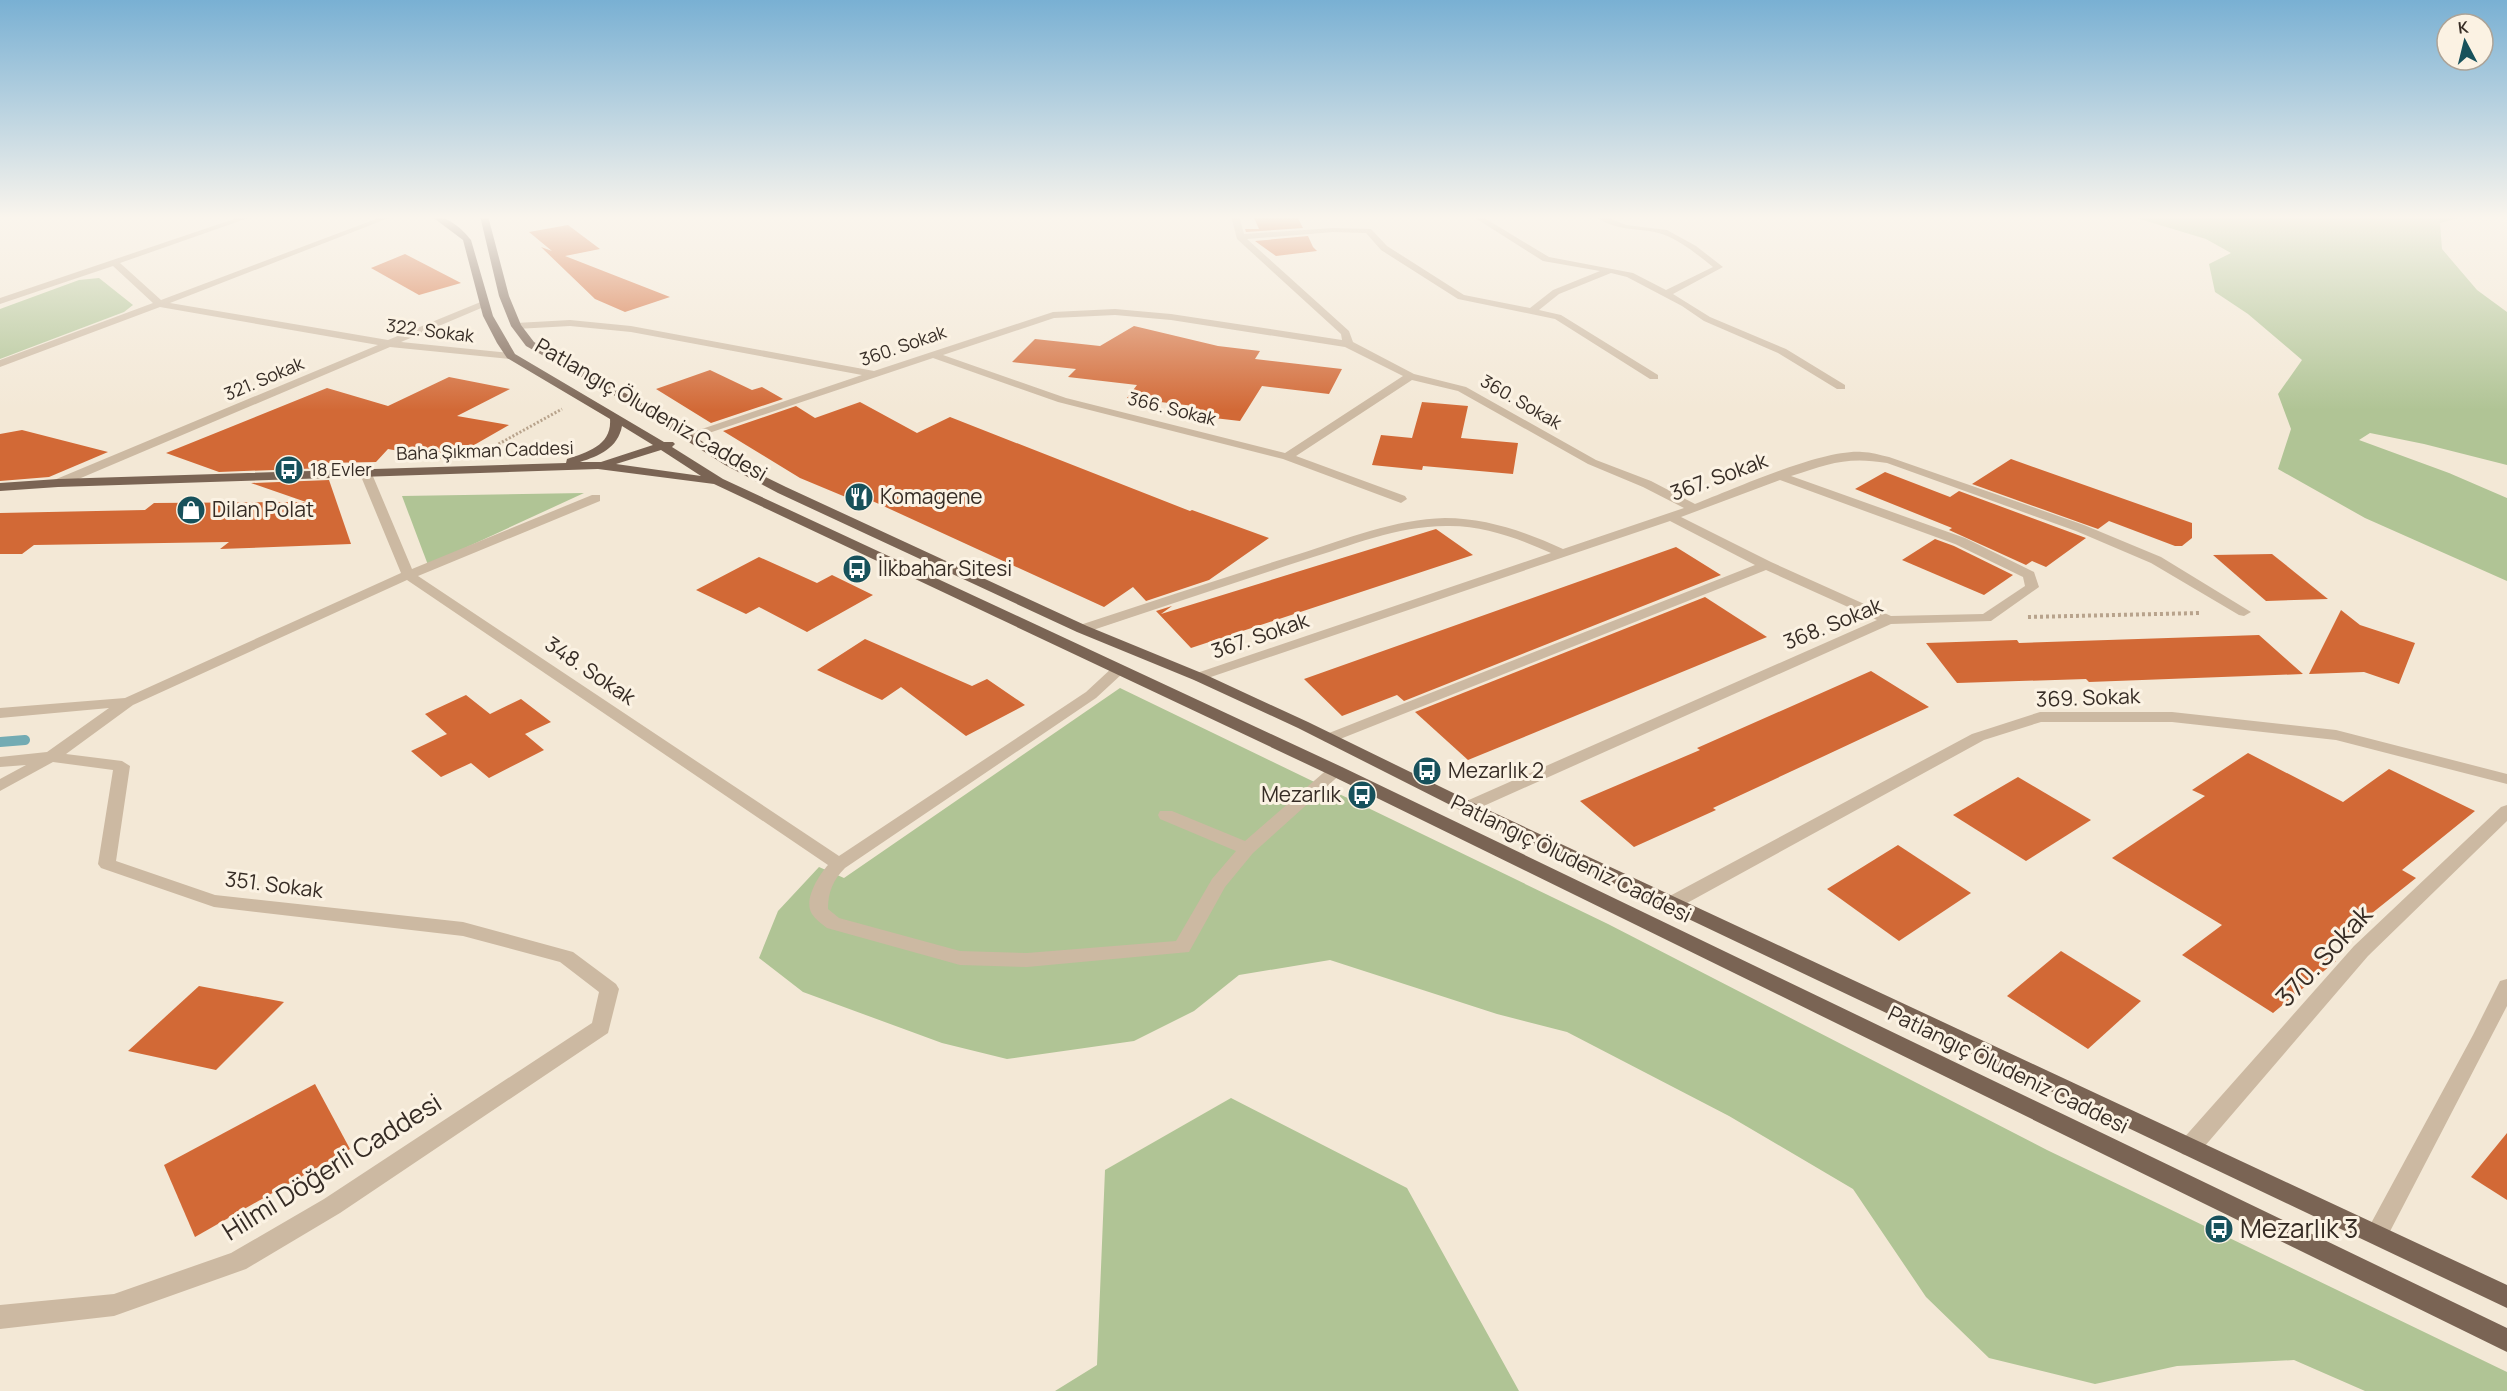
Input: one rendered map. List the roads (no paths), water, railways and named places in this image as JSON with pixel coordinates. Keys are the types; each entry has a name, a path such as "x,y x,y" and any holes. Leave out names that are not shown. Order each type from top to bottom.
{"main road":[{"name":"Patlangıç Öludeniz Caddesi","path":"477,281 483,304 497,340 511,357 615,417 719,482 1336,771 2507,1340"},
{"name":"Patlangıç Öludeniz Caddesi","path":"500,281 516,326 530,344 782,490 1082,629 1199,677 1330,738 1468,807 2507,1297"},
{"path":"551,466 588,457 599,451 615,434 615,417"},
{"name":"360. Sokak","path":"597,465 688,437"},
{"name":"Baha Şıkman Caddesi","path":"0,487 58,483 597,465 662,472 719,482"}],"street":[{"path":"0,301 57,281"},
{"path":"135,281 160,304"},
{"path":"0,364 220,281"},
{"path":"1288,281 1346,333 1348,344"},
{"path":"1436,281 1461,297 1558,317 1654,377"},
{"path":"1531,312 1556,292 1584,281"},
{"path":"1641,281 1707,320 1782,351 1841,387"},
{"path":"1666,294 1692,281"},
{"name":"322. Sokak","path":"160,304 391,344 511,357"},
{"name":"321. Sokak","path":"58,483 483,304"},
{"name":"360. Sokak","path":"688,437 1053,315 1115,312 1171,317 1348,344 1410,376 1462,389 1592,462 1647,484 1695,508"},
{"path":"516,326 570,323 631,329 875,375"},
{"name":"366. Sokak","path":"933,355 1062,400 1287,458 1401,499"},
{"path":"1287,458 1410,376"},
{"name":"367. Sokak","path":"1199,677 1563,554 1780,476 1832,459 1860,455 1889,460 2080,528 2156,560 2244,612"},
{"path":"366,474 408,575"},
{"name":"368. Sokak","path":"1468,807 1889,620 1986,618 2032,587 2029,575 1960,541 1780,476"},
{"path":"0,786 51,757 128,702 408,575 596,498"},
{"path":"1669,516 1766,565 1889,620"},
{"path":"1082,629 1337,546 1404,528 1444,521 1475,524 1522,535 1563,554"},
{"path":"1330,738 1766,565"},
{"name":"348. Sokak","path":"408,575 834,868"},
{"path":"1118,670 1091,695 834,868 818,897 819,911 833,923 960,958 1027,960 1182,947 1218,883 1247,849 1336,771"},
{"path":"0,713 128,702"},
{"name":"369. Sokak","path":"1672,903 1978,736 2040,717 2172,717 2336,735 2507,779"},
{"name":"351. Sokak","path":"0,762 51,757 122,766 107,864 214,901 463,929 566,957 609,989 601,1027"},
{"name":"370. Sokak","path":"2190,1147 2361,951 2507,811"},
{"path":"1166,815 1247,849"},
{"path":"2377,1234 2482,1038 2507,986"},
{"name":"Hilmi Döğerli Caddesi","path":"0,1317 114,1305 238,1261 332,1206 601,1027"}],"waterway":[{"path":"0,742 25,740"}],"place":[{"name":"18 Evler","path":"289,470"},
{"name":"Komagene","path":"859,497"},
{"name":"Dilan Polat","path":"191,510"},
{"name":"İlkbahar Sitesi","path":"857,569"},
{"name":"Mezarlık 2","path":"1427,771"},
{"name":"Mezarlık","path":"1362,795"},
{"name":"Mezarlık 3","path":"2219,1229"}]}
